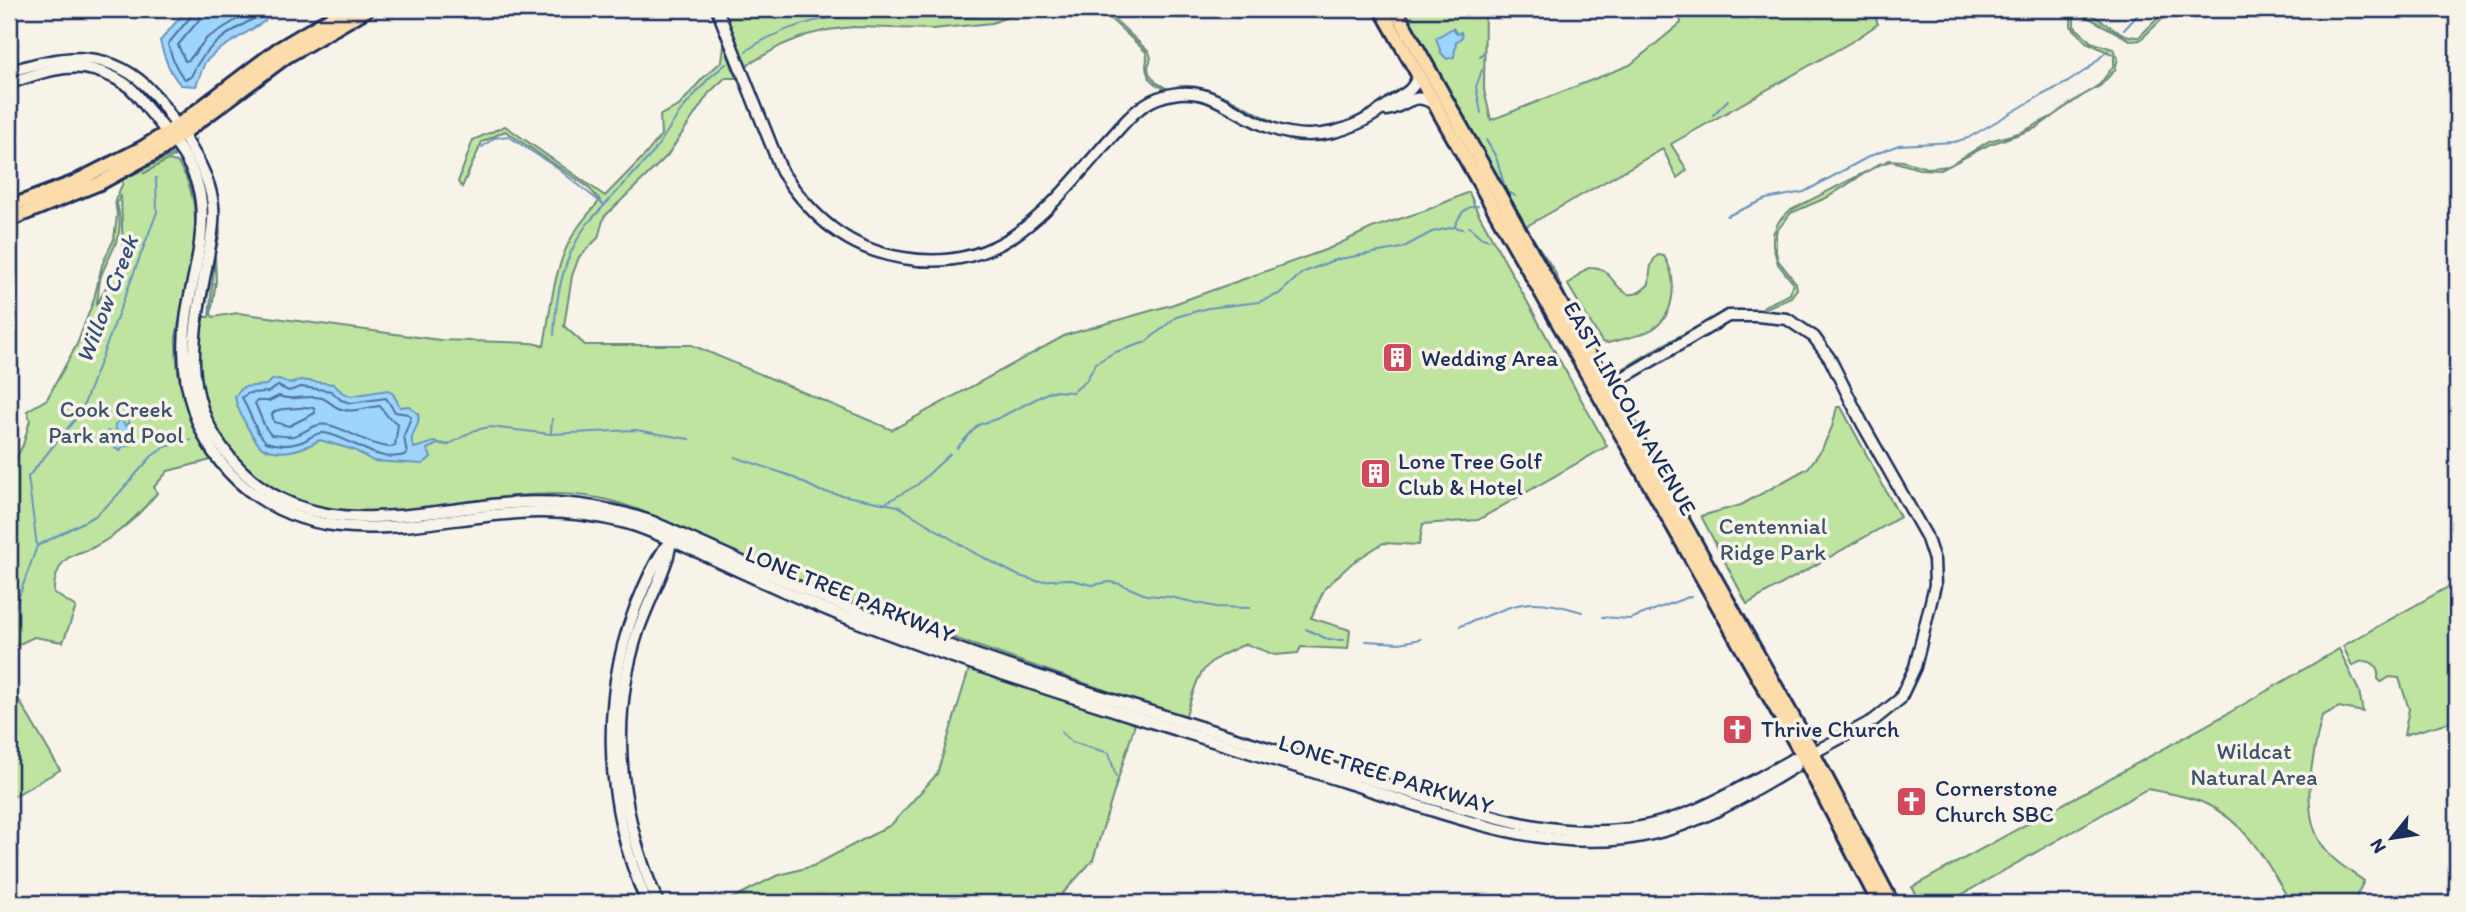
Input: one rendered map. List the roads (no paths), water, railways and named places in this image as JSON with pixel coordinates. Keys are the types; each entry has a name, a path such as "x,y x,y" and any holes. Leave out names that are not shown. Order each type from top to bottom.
{"main road":[{"path":"9,207 95,173 176,134 277,50 346,9"},
{"path":"9,220 100,183 176,134 287,56 368,9"},
{"name":"EAST LINCOLN AVENUE","path":"1381,9 1434,104 1603,389"},
{"name":"EAST LINCOLN AVENUE","path":"1395,9 1804,757 1880,903"},
{"name":"EAST LINCOLN AVENUE","path":"1804,757 1892,903"}],"street":[{"path":"717,9 782,172 797,195 829,228 846,239 882,254 919,261 952,259 975,254 999,246 1021,232 1048,209 1134,112 1157,98 1188,93 1215,97 1269,128 1309,136 1348,129 1382,111 1409,91 1418,75"},
{"path":"9,72 66,58 102,61 138,79 155,95 176,134"},
{"path":"9,83 54,69 86,68 104,73 132,88 176,134"},
{"path":"1382,111 1393,109 1415,98 1422,98 1434,104"},
{"name":"LONE TREE PARKWAY","path":"176,134 195,177 202,205 201,233 184,334 184,373 188,395 197,423 222,464 258,497 290,514 324,525 344,528 372,528 512,513 563,512 628,524 673,536 840,615 1037,685 1526,836 1586,841 1623,839 1672,829 1715,813 1796,766 1804,757 1874,720 1900,699 1915,667 1936,575 1926,536 1862,423 1830,359 1814,337 1787,319 1728,316 1603,389"},
{"path":"647,903 626,848 616,805 612,778 612,712 614,689 632,618 660,554 673,536"},
{"path":"659,903 643,866 630,823 622,777 621,723 633,650 673,536"}],"water":[{"path":"187,9 274,9 265,21 217,51 205,62 196,86 181,85 177,81 160,41"},
{"path":"1453,28 1457,34 1461,32 1462,37 1456,42 1454,57 1447,59 1441,53 1436,38"},
{"path":"279,379 290,384 300,380 333,384 351,396 388,390 400,407 409,406 418,414 418,423 412,439 414,448 434,442 450,445 438,444 427,449 431,457 423,464 373,461 354,450 320,440 292,451 278,452 262,448 246,424 235,396 243,387 266,385"},
{"path":"120,419 126,426 129,421 131,429 128,435 132,441 131,445 122,447 120,451 112,445 108,431 119,435 115,425"}],"waterway":[{"path":"746,51 789,29 837,17 869,15 954,18 1004,9"},
{"path":"2124,30 2143,9"},
{"path":"1727,216 1766,199 1804,192 1870,156 1899,145 1954,142 1968,138 2068,82 2089,68 2108,50"},
{"path":"1480,56 1483,53"},
{"path":"554,335 562,277 572,250 587,224 653,153 680,112 709,78 726,64"},
{"path":"1481,113 1476,87 1482,70"},
{"path":"1713,115 1728,100"},
{"path":"482,147 494,138 508,136 557,168 604,205"},
{"path":"1486,140 1496,157 1506,191"},
{"name":"Willow Creek","path":"9,614 13,613 37,546 28,477 81,412 157,212 156,178"},
{"path":"1511,193 1515,196"},
{"path":"1455,226 1466,209 1478,206"},
{"path":"957,448 978,425 999,418 1051,391 1073,392 1086,381 1096,363 1113,353 1146,342 1176,317 1208,308 1259,302 1279,294 1302,273 1334,260 1402,248 1432,232 1454,227 1463,229"},
{"path":"1469,227 1482,238 1489,240"},
{"path":"201,329 210,284 214,283"},
{"path":"551,432 552,419"},
{"path":"448,445 475,430 490,427 551,434 636,430 689,439"},
{"path":"37,546 95,516 152,456 165,447 191,440"},
{"path":"887,502 917,485 950,454"},
{"path":"735,457 788,475 820,491 898,506 971,551 1019,576 1037,581 1068,579 1092,585 1110,582 1146,595 1216,607 1250,608"},
{"path":"1602,617 1630,619 1691,596"},
{"path":"1460,626 1506,608 1531,603 1561,606 1582,612"},
{"path":"1306,629 1329,640 1344,640"},
{"path":"1366,641 1399,643 1421,639"},
{"path":"1061,732 1072,742 1109,753 1116,777"}],"place":[{"name":"Wedding Area","path":"1398,358"},
{"name":"Lone Tree Golf Club & Hotel","path":"1375,474"},
{"name":"Thrive Church","path":"1738,729"},
{"name":"Cornerstone Church SBC","path":"1912,801"}],"park label":[{"name":"Cook Creek Park and Pool","path":"116,422"},
{"name":"Centennial Ridge Park","path":"1773,539"},
{"name":"Wildcat Natural Area","path":"2254,764"}]}
